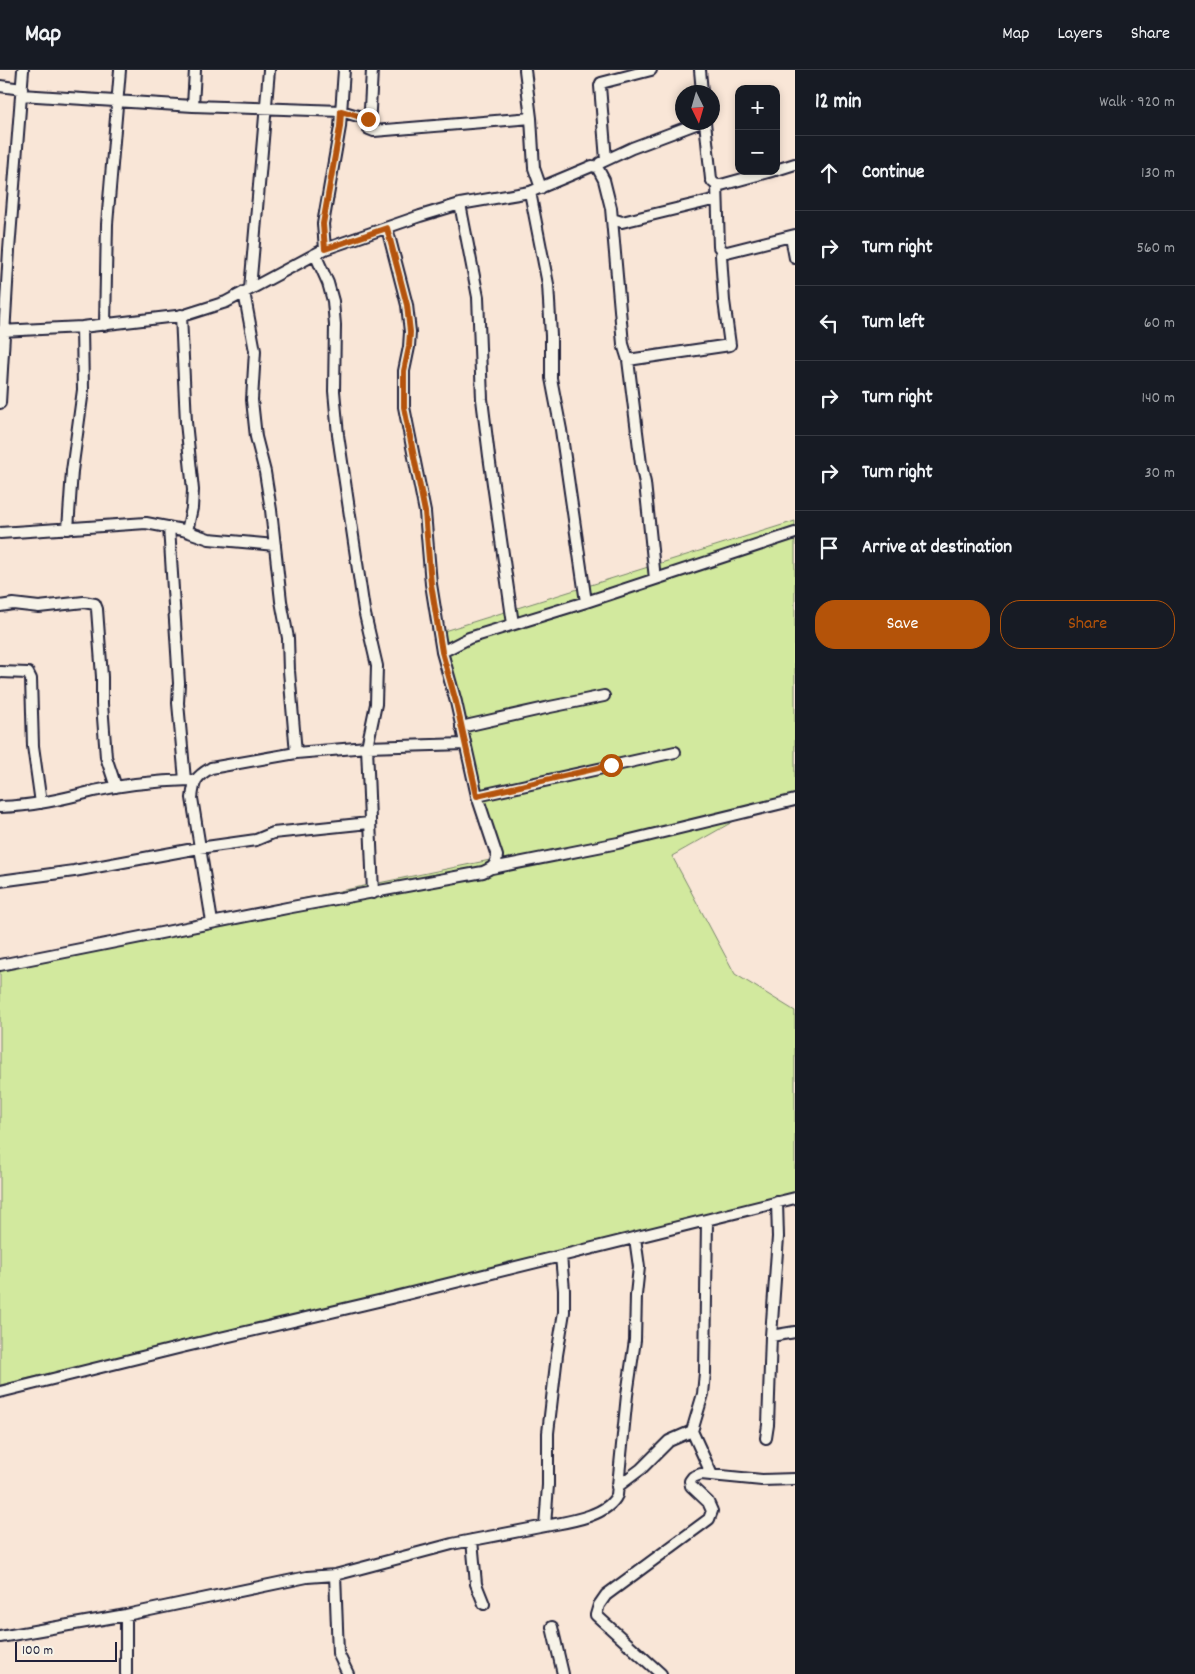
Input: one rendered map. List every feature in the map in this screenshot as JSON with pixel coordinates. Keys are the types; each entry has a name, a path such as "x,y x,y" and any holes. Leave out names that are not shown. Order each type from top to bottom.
{"street":[{"path":"0,404 5,250 24,70"},
{"path":"105,325 107,224 120,70"},
{"path":"193,106 195,70"},
{"path":"269,70 267,108 247,290 255,351 252,400 288,638 296,753"},
{"path":"325,249 323,224 340,127 344,70"},
{"path":"372,70 368,129 374,132 531,118"},
{"path":"525,70 531,118 534,168 541,188"},
{"path":"606,160 601,84 651,70"},
{"path":"700,70 701,85"},
{"path":"0,86 22,92 118,101 193,106 341,111 368,119"},
{"path":"2,331 105,325 181,315 226,302 325,249 460,204 530,192 632,148 680,130"},
{"path":"706,130 713,183 721,185 757,175"},
{"path":"780,169 795,164"},
{"path":"592,166 597,167 604,180 612,218 623,344 628,360 645,483 655,579"},
{"path":"717,185 719,247 723,251 727,252 793,236 795,258"},
{"path":"530,192 548,284 551,378 586,602"},
{"path":"612,218 622,222 717,199"},
{"path":"460,204 478,297 482,399 513,624"},
{"path":"387,228 407,305 410,332 404,371 404,407 425,512 431,584 442,652 456,702 477,796 497,856 492,868"},
{"path":"628,360 730,345 724,302 721,255 723,251"},
{"path":"315,254 328,283 332,301 335,325 334,391 338,435 364,610 377,666 376,704 367,747 373,893"},
{"path":"181,315 186,422 193,490 192,508 187,531"},
{"path":"68,529 72,471 83,390 82,327"},
{"path":"0,533 146,523 187,531 208,540 275,545"},
{"path":"170,527 179,683 178,703 185,780"},
{"path":"442,652 470,638 795,533"},
{"path":"0,606 13,604 39,607 84,602 95,604 97,609 102,677 106,757 116,787"},
{"path":"0,672 28,673 31,679 33,746 41,803"},
{"path":"461,727 604,696"},
{"path":"212,922 192,798 196,779 200,774 211,768 296,753 367,747 465,744"},
{"path":"477,796 675,752"},
{"path":"0,807 41,803 116,787 196,779"},
{"path":"0,965 212,922 483,872 492,868 618,842 795,800"},
{"path":"0,880 74,871 199,848 256,840 273,833 369,824"},
{"path":"0,1392 795,1198"},
{"path":"766,1438 778,1237 777,1202"},
{"path":"707,1220 705,1373 703,1394 692,1431 712,1476"},
{"path":"0,1637 126,1614 307,1577 335,1575 472,1540 546,1526 594,1514 614,1500 618,1490 627,1395 635,1340 639,1260 636,1238"},
{"path":"546,1526 548,1434 564,1312 561,1256"},
{"path":"771,1336 795,1332"},
{"path":"618,1490 669,1441 692,1431"},
{"path":"661,1674 596,1615 599,1605 606,1595 709,1519 712,1511 708,1502 691,1486 690,1481 693,1477 701,1474 762,1480 795,1479"},
{"path":"472,1540 476,1584 484,1604"},
{"path":"335,1575 338,1653 348,1674"},
{"path":"126,1614 126,1674"},
{"path":"552,1627 563,1674"}],"green space":[{"path":"795,521 795,798 734,821 672,856 735,974 795,1011 795,1198 0,1385 0,961 495,859 444,631"}],"route":[{"path":"368,119 341,111 340,127 323,224 325,249 387,228 407,305 410,332 404,371 404,407 425,512 431,584 442,652 456,702 477,796 611,765"}]}
